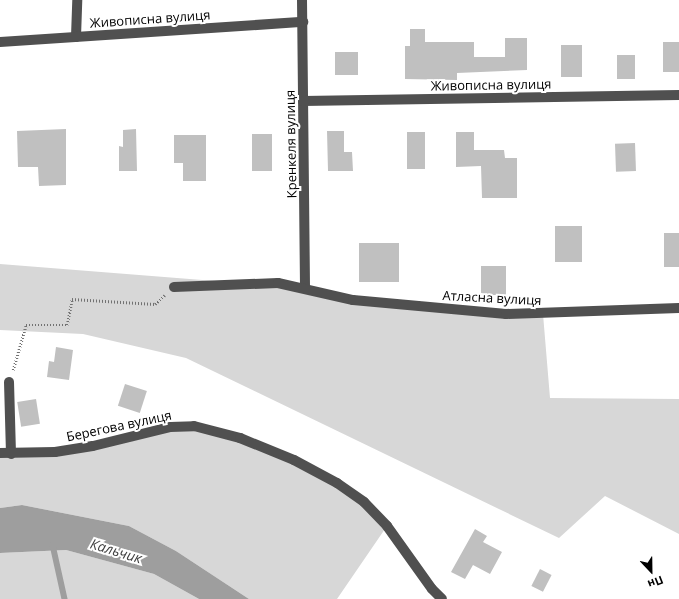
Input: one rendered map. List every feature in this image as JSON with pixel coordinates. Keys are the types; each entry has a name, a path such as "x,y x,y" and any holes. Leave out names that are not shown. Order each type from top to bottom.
{"street":[{"path":"76,37 77,0"},
{"name":"Кренкеля вулиця","path":"302,0 305,288"},
{"name":"Живописна вулиця","path":"0,42 303,22"},
{"name":"Живописна вулиця","path":"304,101 679,95"},
{"name":"Атласна вулиця","path":"174,287 278,283 353,300 506,314 679,308"},
{"path":"10,382 11,454"},
{"name":"Берегова вулиця","path":"0,453 11,454 54,452 93,446 170,427 194,426 240,438 294,460 337,483 364,502 387,526 432,589 442,599"}],"path":[{"path":"10,382 26,325 66,325 72,299 156,304"}],"shaded area":[{"path":"0,264 305,288 353,300 543,314 550,398 679,399 679,534 605,496 559,538 186,358 83,334 0,330"},
{"path":"170,427 240,438 337,483 387,526 337,599 249,599 176,551 129,526 22,505 0,508 0,453 55,452"},
{"path":"66,550 154,574 199,599 0,599 0,553"}],"water":[{"name":"Кальчик","path":"22,505 129,526 176,551 249,599 199,599 154,574 66,550 0,553 0,508"}],"building":[{"path":"410,29 425,29 425,42 474,42 474,57 505,57 505,38 527,38 527,70 457,73 457,80 405,79 405,46 410,46"},
{"path":"663,42 679,42 679,72 663,72"},
{"path":"561,45 582,45 582,77 561,77"},
{"path":"335,52 358,52 358,75 335,75"},
{"path":"617,55 635,55 635,79 617,79"},
{"path":"66,129 66,185 39,186 38,167 18,167 17,131"},
{"path":"136,129 137,171 119,171 119,146 123,147 123,130"},
{"path":"327,131 344,131 344,152 352,152 353,171 328,171"},
{"path":"407,132 425,132 425,169 407,169"},
{"path":"456,132 474,132 474,150 504,150 505,158 517,158 517,198 482,198 481,166 456,167"},
{"path":"252,134 272,134 272,171 252,171"},
{"path":"174,135 206,135 206,181 183,181 183,163 174,163"},
{"path":"635,143 636,171 616,172 615,144"},
{"path":"555,226 582,226 582,262 555,262"},
{"path":"664,233 679,233 679,267 664,267"},
{"path":"359,243 399,243 399,282 359,282"},
{"path":"481,266 506,266 506,295 481,295"},
{"path":"56,347 73,350 69,380 47,377 49,361 54,362"},
{"path":"125,384 147,391 140,413 118,406"},
{"path":"36,399 40,424 21,427 17,402"},
{"path":"475,529 487,536 483,542 502,552 490,574 473,565 465,579 451,572"},
{"path":"540,569 552,575 543,592 531,586"}],"waterway":[{"path":"53,545 65,599"}]}
